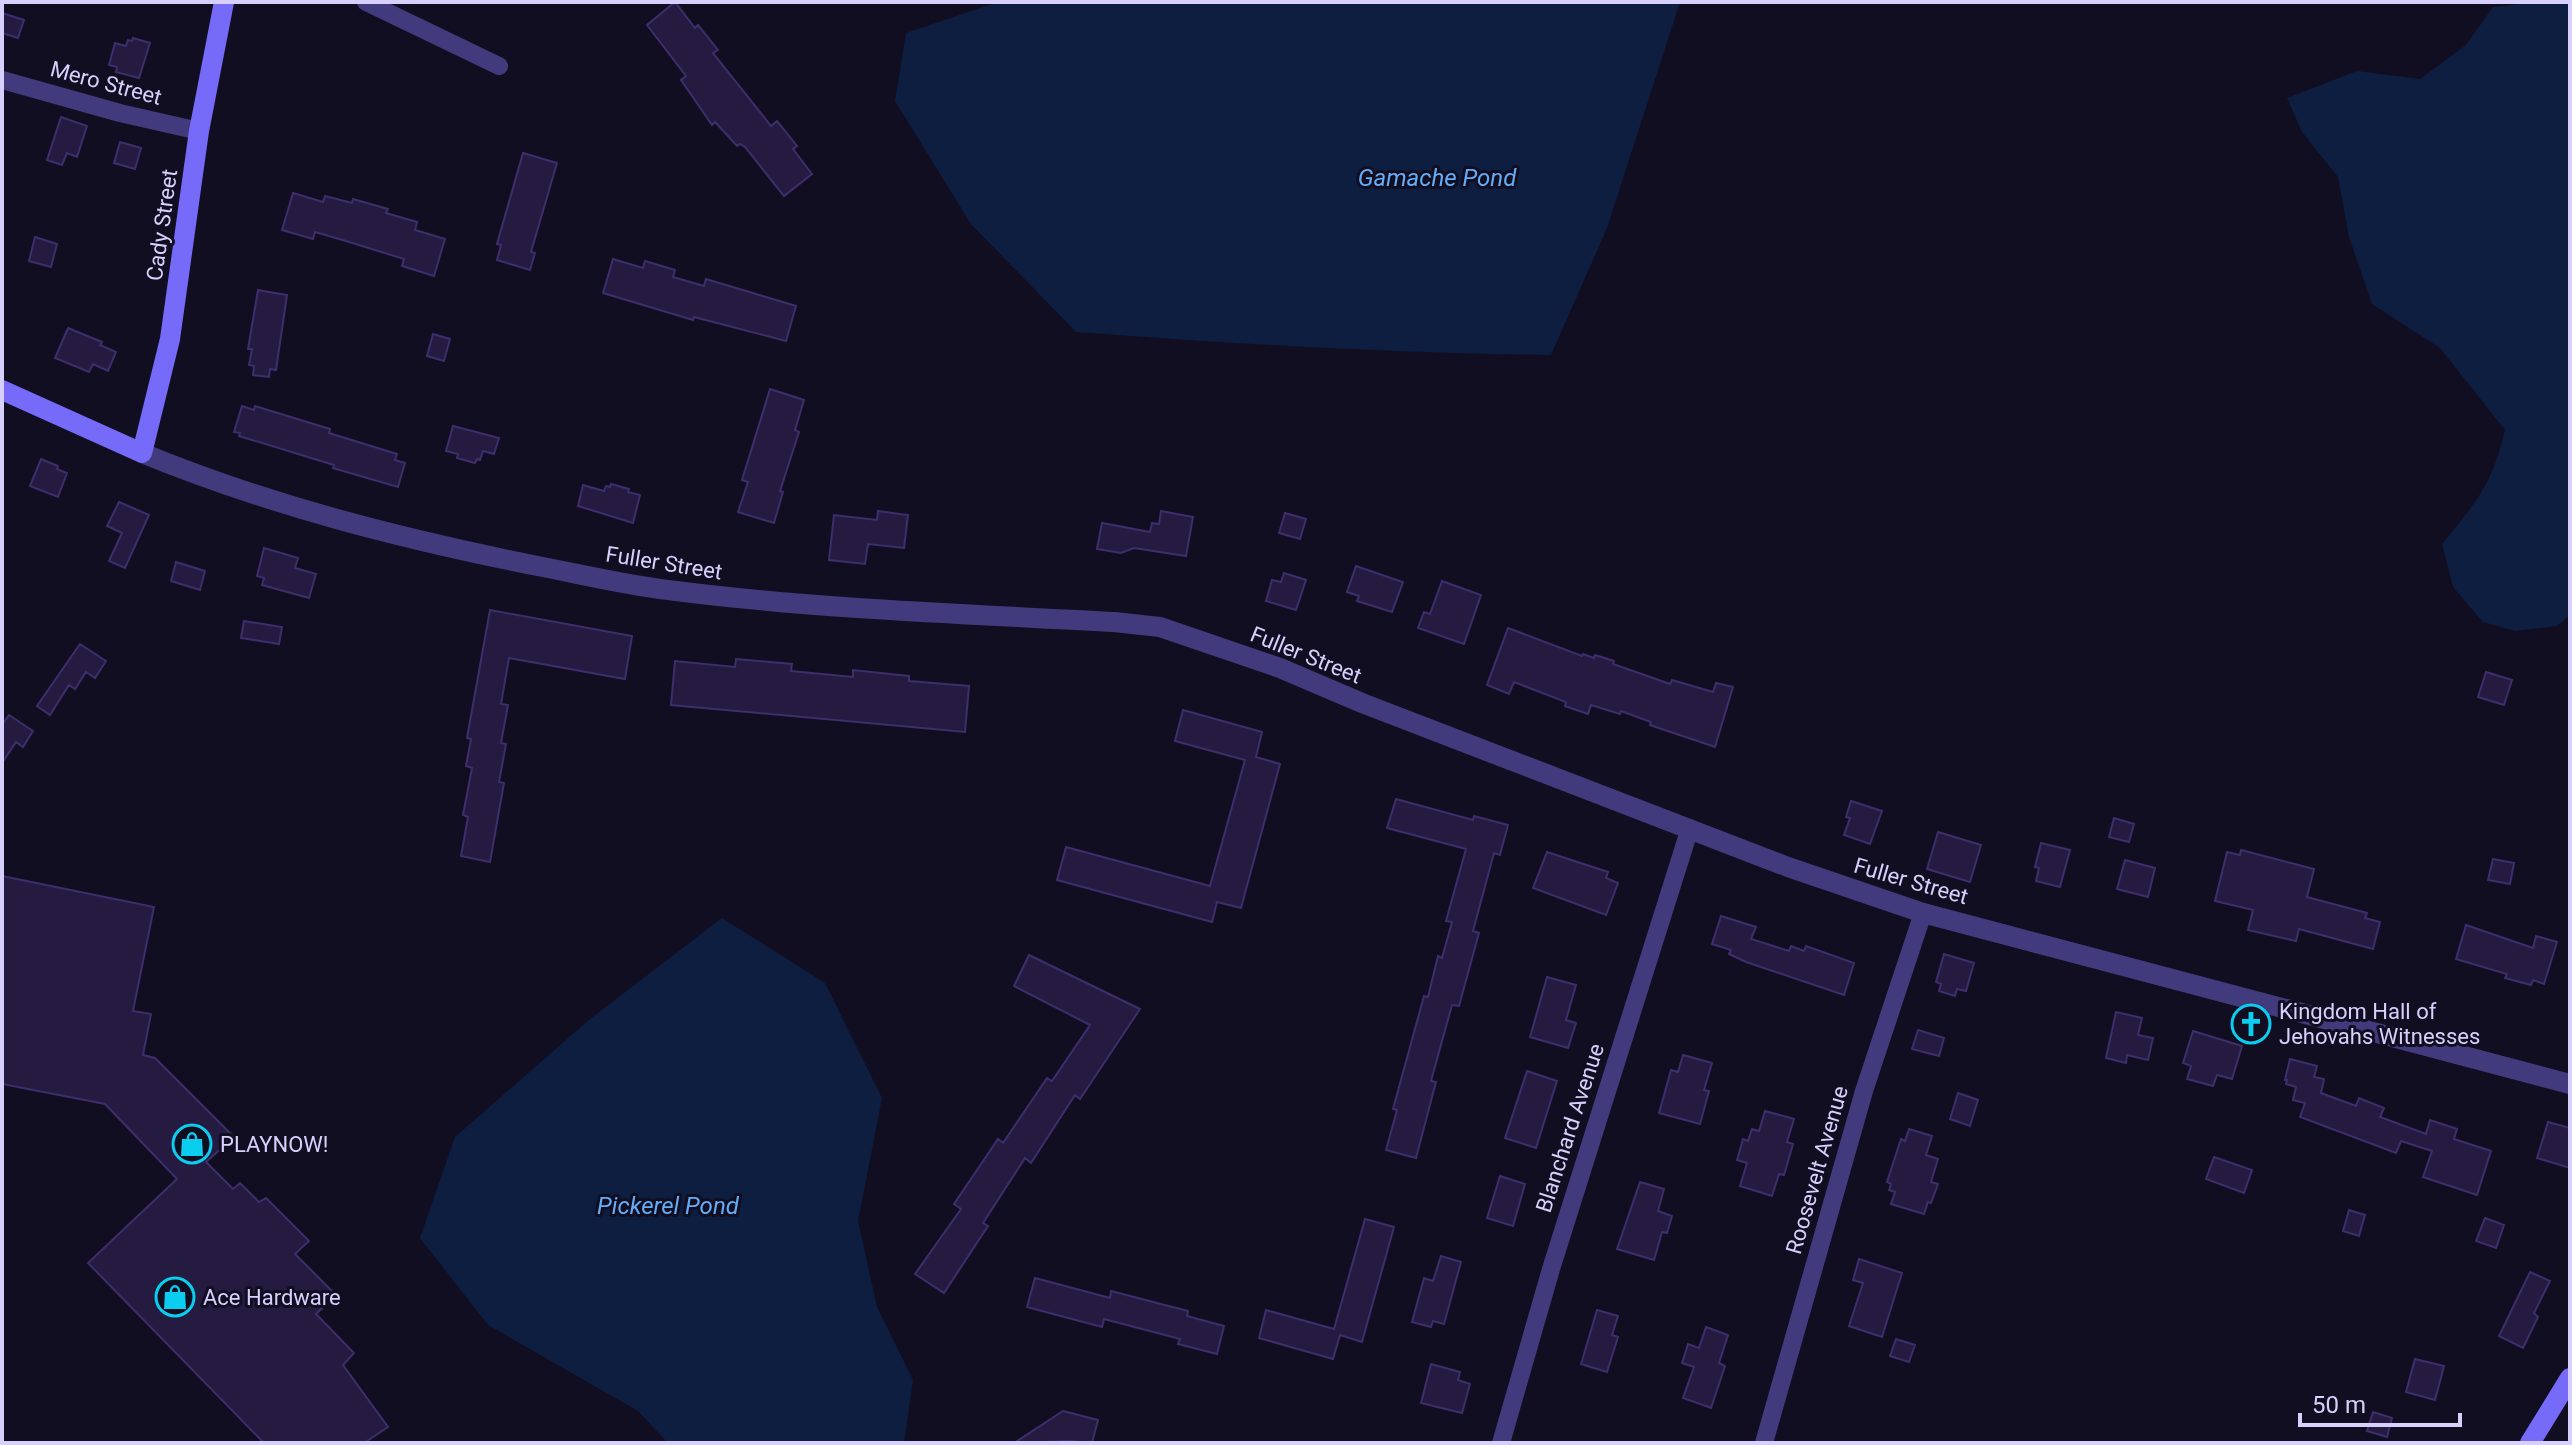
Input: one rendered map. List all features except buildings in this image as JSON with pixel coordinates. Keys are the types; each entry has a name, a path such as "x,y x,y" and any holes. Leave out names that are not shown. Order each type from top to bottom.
{"main road":[{"name":"Cady Street","path":"142,453 170,339 199,131 224,2"},
{"name":"Fuller Street","path":"2,390 142,453"},
{"path":"2530,1443 2570,1378"}],"street":[{"path":"366,2 499,66"},
{"name":"Mero Street","path":"2,80 199,131"},
{"name":"Fuller Street","path":"142,453 264,499 339,520 472,553 663,590 761,601 1160,627 1280,668 1362,703 1796,870 1923,913 1971,923 2570,1084"},
{"name":"Blanchard Avenue","path":"1501,1443 1551,1269 1690,828"},
{"name":"Roosevelt Avenue","path":"1764,1443 1864,1091 1923,913"}],"water":[{"name":"Gamache Pond","path":"998,2 1680,2 1607,228 1551,355 1313,347 1076,332 971,224 895,101 906,33"},
{"path":"2540,2 2570,3 2570,615 2557,626 2515,631 2483,622 2453,587 2442,544 2482,492 2495,465 2505,430 2440,348 2372,304 2349,237 2338,177 2302,132 2287,98 2357,71 2420,79 2466,45 2493,7"},
{"name":"Pickerel Pond","path":"722,918 825,983 882,1098 858,1221 877,1307 913,1380 904,1443 668,1443 638,1411 488,1325 420,1238 455,1137 590,1019"}],"place":[{"name":"Kingdom Hall of Jehovahs Witnesses","path":"2251,1024"},
{"name":"PLAYNOW!","path":"192,1144"},
{"name":"Ace Hardware","path":"175,1297"}]}
